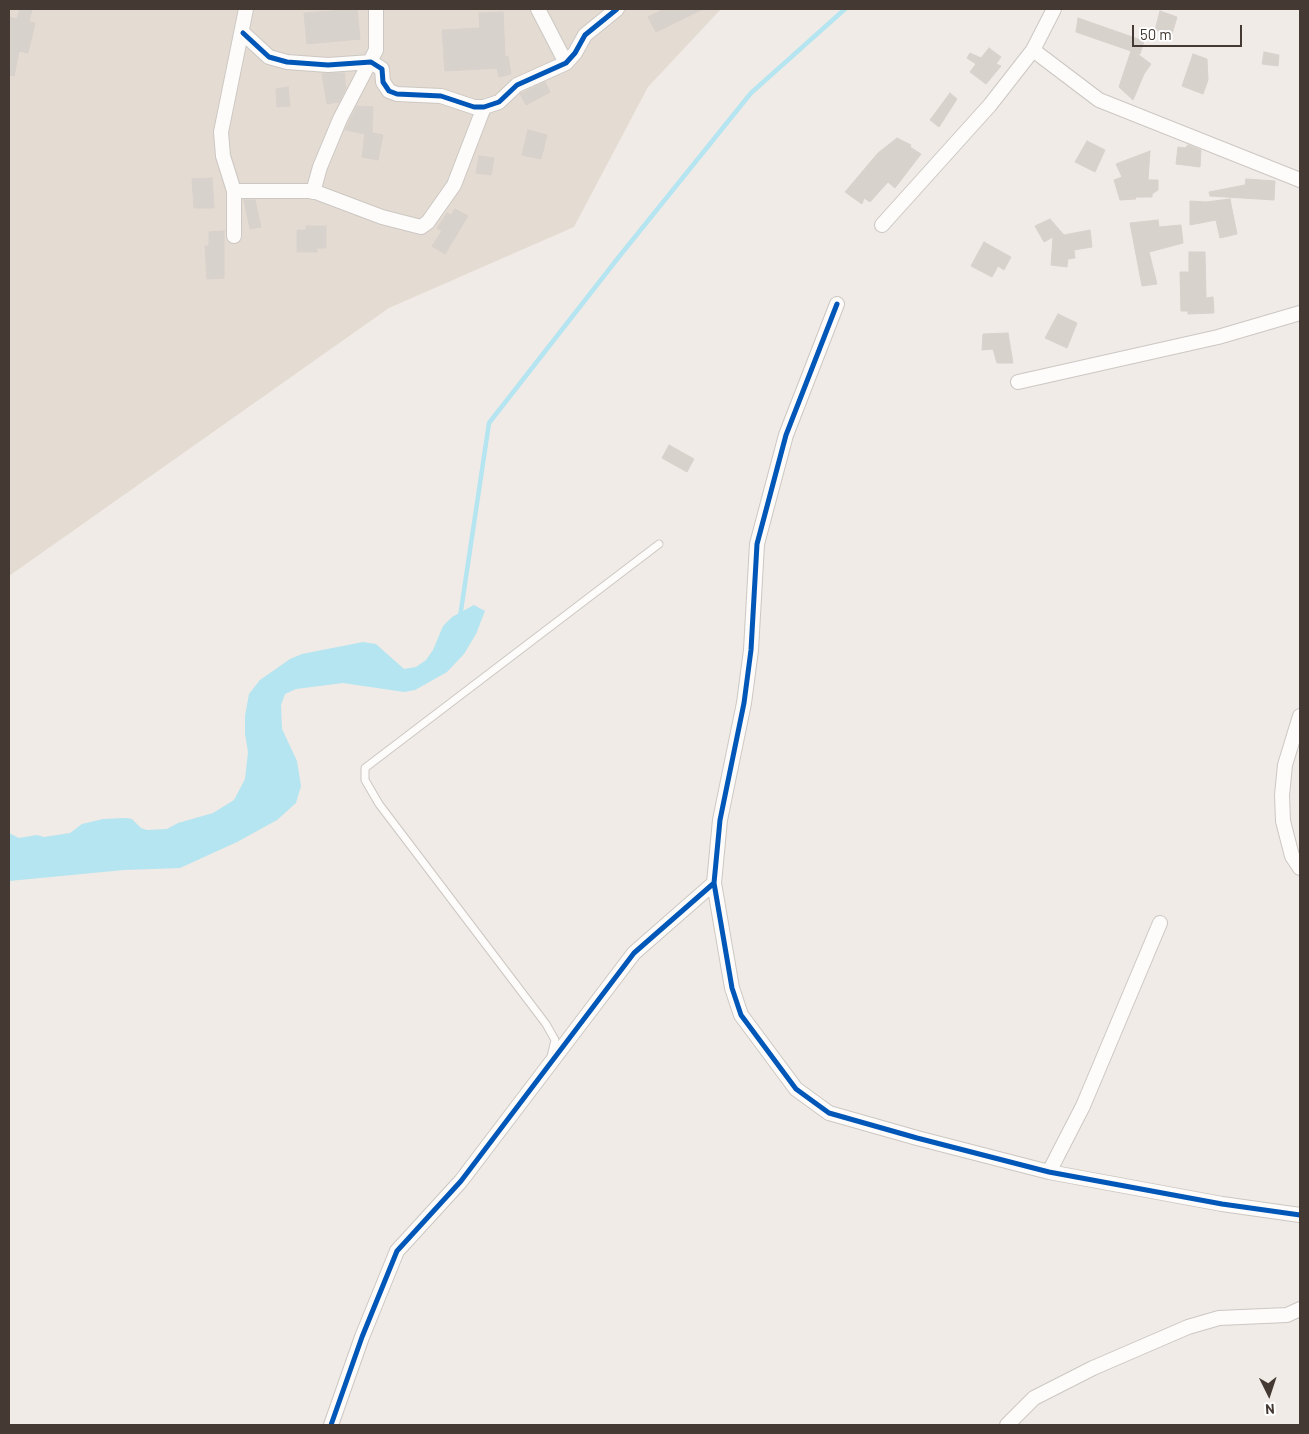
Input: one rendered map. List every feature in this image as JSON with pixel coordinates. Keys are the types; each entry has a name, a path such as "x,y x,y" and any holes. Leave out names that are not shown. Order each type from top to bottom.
{"street":[{"path":"234,236 234,191 223,156 221,132 243,33 246,9"},
{"path":"313,192 320,167 340,119 376,50 376,9"},
{"path":"538,9 566,63"},
{"path":"243,33 269,57 287,62 328,65 371,62 382,69 383,82 389,90 397,94 441,96 474,108 484,108 499,102 517,86 566,63 575,53 585,34 617,9"},
{"path":"882,225 990,105 1033,50 1054,9"},
{"path":"1033,50 1099,100 1300,180"},
{"path":"234,191 313,192 382,217 422,227 428,222 454,185 484,108"},
{"path":"837,304 786,435 757,544 751,650 738,740 720,820 714,883 732,988 741,1015 796,1089 829,1113 1050,1172 1222,1204 1300,1215"},
{"path":"1018,382 1218,337 1300,313"},
{"path":"1300,716 1285,765 1282,795 1283,821 1292,856 1300,868"},
{"path":"331,1425 362,1337 397,1251 461,1181 634,953 714,883"},
{"path":"1050,1172 1083,1106 1160,923"},
{"path":"1007,1425 1034,1398 1093,1368 1188,1327 1219,1318 1287,1315 1300,1309"}],"lane":[{"path":"548,1064 556,1040 546,1024 379,804 367,785 365,768 659,544"}],"shaded area":[{"path":"9,9 721,9 648,87 574,227 389,308 9,576"}],"water":[{"path":"474,605 485,611 476,634 464,654 447,672 415,690 404,692 343,683 296,689 285,694 281,705 282,729 297,761 301,786 296,803 277,820 237,842 180,868 124,870 9,881 9,833 19,838 37,835 44,837 70,833 82,824 103,819 126,818 132,819 141,828 147,830 167,829 178,823 213,813 234,800 245,779 248,752 245,716 249,694 260,680 290,659 302,654 363,642 376,644 404,669 416,667 426,660 433,650 443,626 452,617"}],"building":[{"path":"20,9 32,9 29,22 35,23 28,53 19,51 14,76 9,75 9,17 17,19"},
{"path":"357,9 360,39 307,44 304,13"},
{"path":"664,9 703,9 656,32 648,17"},
{"path":"1160,11 1177,17 1172,34 1155,30"},
{"path":"503,12 505,57 508,56 511,74 499,77 497,68 445,71 442,30 480,28 479,13"},
{"path":"1078,18 1144,41 1140,54 1135,52 1151,64 1144,74 1133,100 1119,87 1131,51 1076,32"},
{"path":"989,48 1001,57 996,64 1001,66 986,84 970,72 976,64 967,58 970,53 981,58"},
{"path":"1264,52 1279,55 1278,66 1262,64"},
{"path":"1193,54 1207,59 1208,80 1203,94 1182,86"},
{"path":"344,73 346,88 339,102 327,104 322,74"},
{"path":"545,82 550,92 526,105 520,94"},
{"path":"288,87 290,106 277,107 276,89"},
{"path":"950,93 957,99 939,127 930,120"},
{"path":"357,106 373,107 372,133 383,135 378,160 362,157 365,134 345,130"},
{"path":"528,130 547,135 541,159 522,155"},
{"path":"897,138 911,145 910,147 921,154 895,188 888,182 870,202 864,198 862,204 845,192 878,153"},
{"path":"1087,141 1105,150 1095,172 1075,162"},
{"path":"1188,145 1201,150 1200,167 1176,164 1178,147 1185,148"},
{"path":"1150,151 1148,180 1158,180 1158,190 1152,194 1152,197 1135,197 1136,199 1120,200 1114,180 1122,177 1116,164"},
{"path":"479,156 494,158 491,175 476,173"},
{"path":"212,178 214,208 194,208 192,179"},
{"path":"1246,179 1275,181 1274,200 1210,196 1209,192 1245,185"},
{"path":"1230,199 1237,234 1220,238 1216,220 1190,225 1190,201 1206,202"},
{"path":"244,200 255,200 261,227 250,229"},
{"path":"455,209 468,216 445,254 432,246 442,231 437,228 447,213 451,215"},
{"path":"1050,219 1064,235 1090,230 1092,247 1074,250 1075,258 1068,259 1067,267 1051,265 1053,237 1044,242 1035,226"},
{"path":"1158,220 1159,227 1181,225 1183,243 1149,252 1157,284 1142,286 1130,223"},
{"path":"306,226 326,226 326,248 317,248 317,252 297,252 297,230 306,230"},
{"path":"224,231 224,278 207,279 205,246 209,246 209,232"},
{"path":"984,242 1011,257 1004,270 998,266 992,277 971,266"},
{"path":"1189,252 1205,252 1206,298 1213,297 1214,313 1188,314 1188,311 1181,311 1180,272 1189,272"},
{"path":"1058,314 1077,323 1067,348 1045,338"},
{"path":"1008,333 1013,363 997,363 993,349 982,350 983,334"},
{"path":"669,445 694,459 687,472 662,458"}],"waterway":[{"path":"460,617 489,423 618,258 751,93 845,9"}],"cycle path":[{"path":"243,33 269,57 287,62 328,65 371,62 382,69 383,82 389,91 397,94 441,96 474,107 484,107 499,102 517,85 566,63 575,53 585,35 617,9"},
{"path":"837,304 786,435 757,544 751,650 744,703 720,820 714,883 732,988 741,1015 796,1089 829,1113 1049,1172 1222,1204 1300,1215"},
{"path":"331,1425 362,1337 397,1251 461,1181 634,953 714,883"}]}
